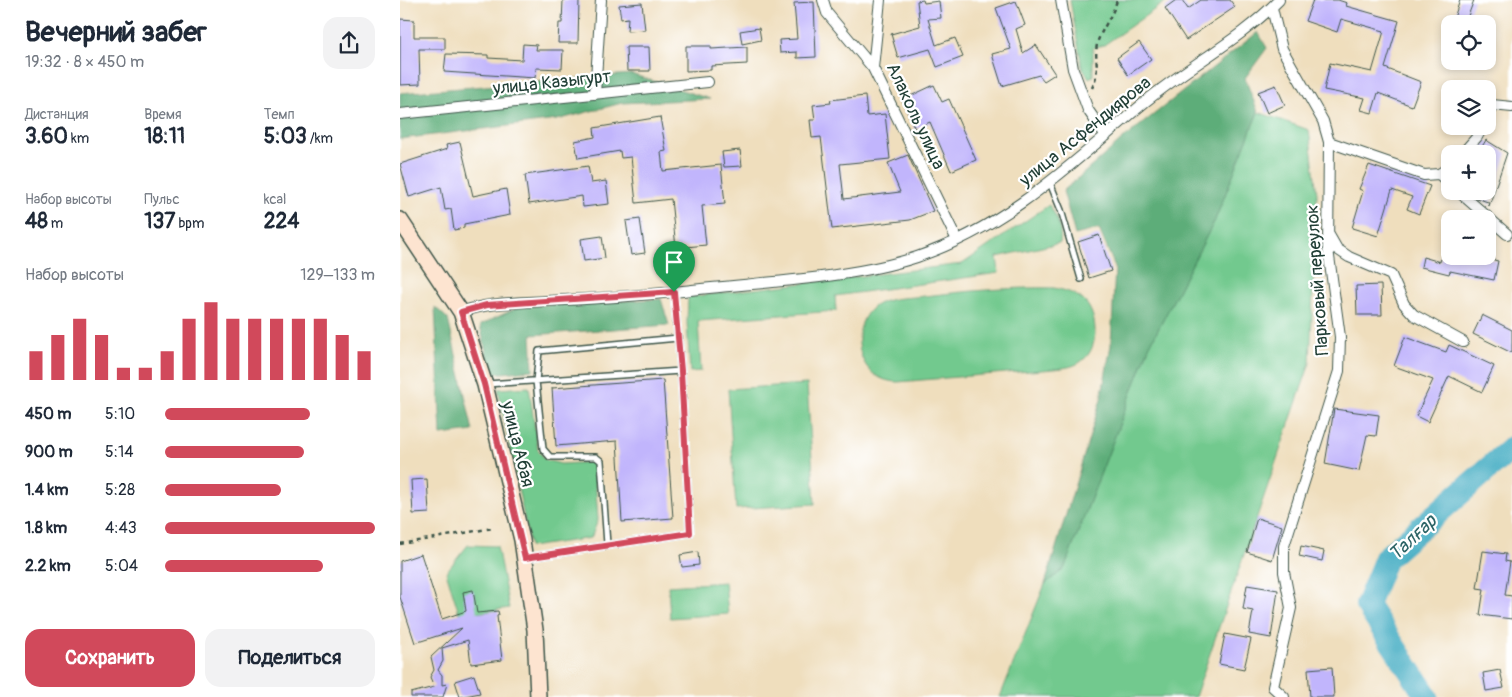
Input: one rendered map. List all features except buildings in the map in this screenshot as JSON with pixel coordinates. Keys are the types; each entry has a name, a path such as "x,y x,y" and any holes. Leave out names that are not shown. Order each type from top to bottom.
{"street":[{"path":"594,94 601,0"},
{"path":"823,0 827,13 873,68"},
{"name":"Алаколь улица","path":"880,0 873,68 956,240"},
{"path":"1061,0 1073,69 1088,110 1106,136"},
{"name":"улица Асфендиярова","path":"461,312 487,305 674,292 844,274 915,257 956,240 1000,216 1050,183 1146,101 1275,4"},
{"name":"Парковый переулок","path":"1275,4 1282,49 1323,121 1329,142 1328,234 1340,337 1338,371 1284,546 1284,572 1291,608 1273,687 1284,697"},
{"name":"улица Казыгурт","path":"400,114 708,82"},
{"path":"1496,105 1512,107"},
{"path":"1470,145 1478,135"},
{"path":"1329,142 1424,175 1439,174"},
{"path":"1468,200 1506,234"},
{"name":"улица Абая","path":"400,220 461,312 484,384 525,558 535,630 538,697"},
{"path":"1328,234 1337,249 1391,275 1404,304 1414,315 1463,342"}],"lane":[{"path":"1050,183 1061,210 1081,279"},
{"path":"525,558 606,544 690,533 681,371 674,292"},
{"path":"606,544 601,461 596,457 556,458 545,453 543,449 536,381 539,351 678,338"},
{"path":"484,384 681,371"}],"path":[{"path":"1092,87 1098,75 1097,44 1114,14 1117,0"},
{"path":"400,544 493,528"}],"green space":[{"path":"1070,0 1168,0 1104,45 1093,48 1093,76 1089,78 1082,67"},
{"path":"1258,32 1267,48 1245,78 1258,112 1215,220 1149,347 1064,569 1045,584 1101,399 1111,345 1115,267 1099,229 1075,235 1063,191 1124,138"},
{"path":"631,74 710,99 622,103 557,120 400,139 400,93"},
{"path":"1258,112 1309,130 1317,194 1310,363 1195,697 1000,697 1045,584 1064,569 1149,347 1215,220"},
{"path":"1049,205 1058,223 1060,243 997,257 999,273 835,296 836,311 698,321 701,371 690,372 687,322 688,297 962,264"},
{"path":"1054,288 1069,292 1083,300 1092,313 1094,321 1095,330 1092,347 1083,360 1073,366 898,382 882,379 871,371 863,360 859,347 859,333 863,321 870,310 885,301 989,290"},
{"path":"661,299 669,325 531,335 533,370 491,374 480,325 521,306"},
{"path":"435,307 448,319 473,431 441,435"},
{"path":"807,384 815,504 736,509 728,389"},
{"path":"529,387 538,450 546,460 561,464 594,462 598,520 591,538 530,547 498,389"},
{"path":"468,545 497,546 509,608 465,615 459,613 446,572"},
{"path":"725,582 728,614 670,618 668,586"}],"waterway":[{"name":"Талғар","path":"1427,697 1367,605 1386,558 1512,448"}],"route":[{"path":"674,292 681,371 690,533 685,536 606,544 525,558 484,384 461,312 487,305 674,292"}]}
